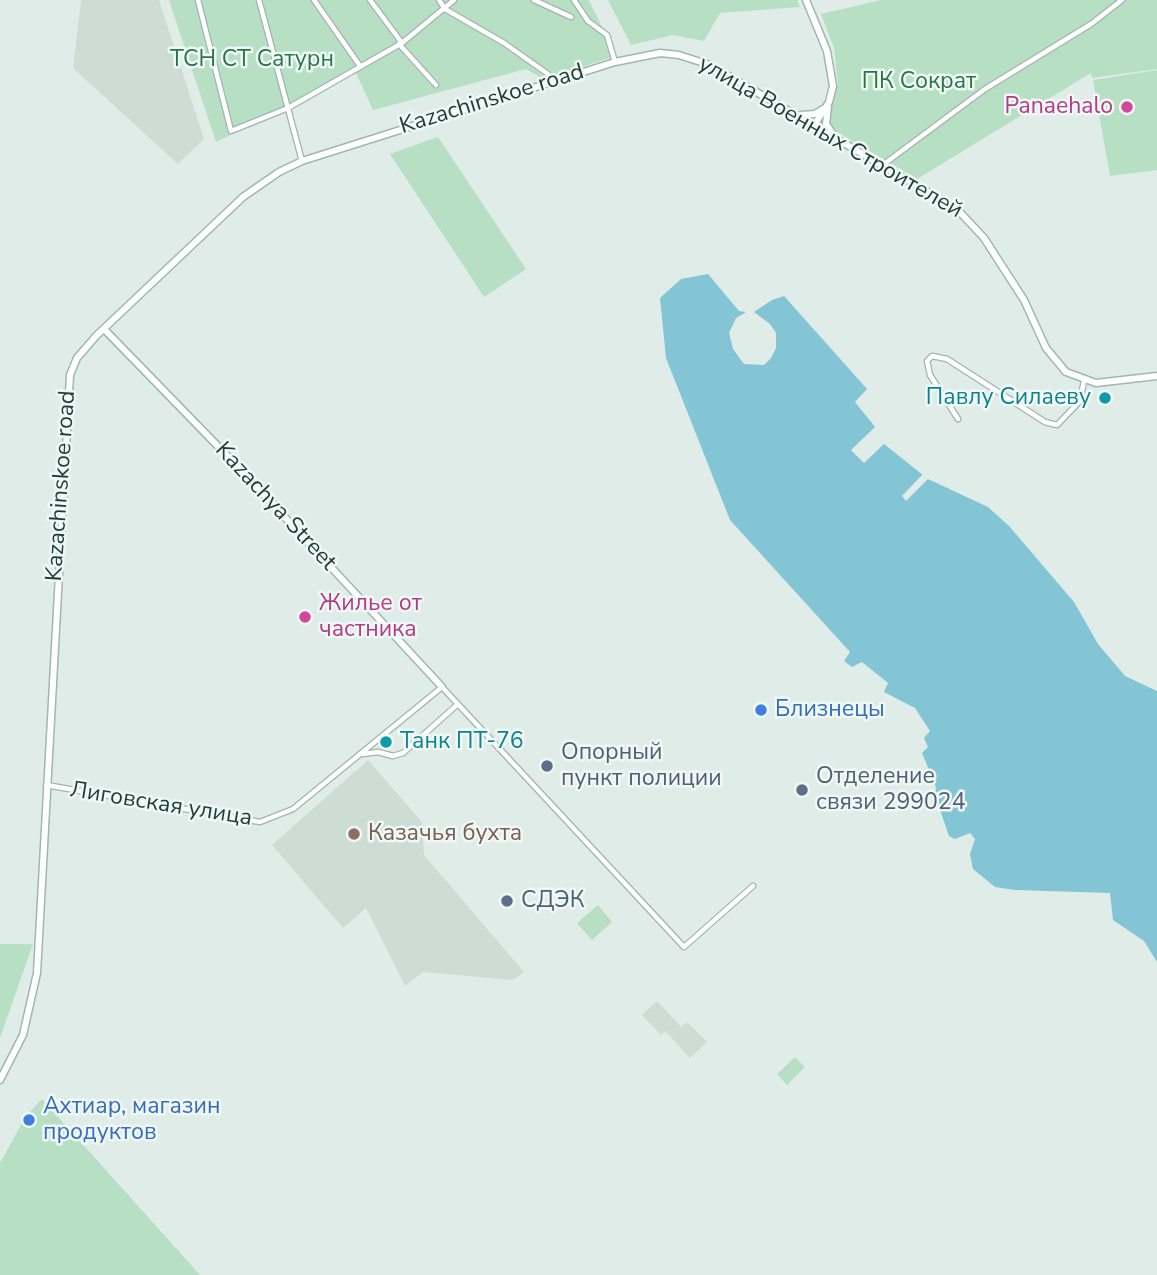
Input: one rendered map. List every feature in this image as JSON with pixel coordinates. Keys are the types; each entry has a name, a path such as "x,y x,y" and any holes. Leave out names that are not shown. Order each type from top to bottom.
{"main road":[{"path":"806,0 829,60 833,86 826,124 836,136"},
{"name":"улица Военных Строителей","path":"627,62 660,53 695,58 884,164 970,220 1024,300 1046,348 1066,372 1084,381"},
{"name":"Kazachinskoe road","path":"0,1080 23,1035 37,973 67,395 70,375 77,358 243,197 279,172 302,161 551,81 615,62 627,62"},
{"path":"797,114 815,114 829,102"},
{"path":"815,124 829,102"},
{"name":"Kazachya Street","path":"104,330 242,471 442,687"},
{"path":"1084,381 1157,376"}],"street":[{"path":"198,0 231,131 288,108 400,43 454,0"},
{"path":"259,0 302,161"},
{"path":"314,0 360,66"},
{"path":"370,0 400,43 436,85"},
{"path":"439,0 445,9 504,43 548,74 551,81"},
{"path":"534,0 571,17"},
{"path":"573,0 588,21 607,35 615,62"},
{"path":"884,164 985,89 1091,24 1122,0"},
{"path":"958,419 930,375 928,361 932,356 947,359 1045,422 1057,425 1080,401 1084,381"},
{"path":"442,687 684,947 753,886"},
{"name":"Лиговская улица","path":"45,785 260,822 293,809 442,687"},
{"path":"362,754 378,752 393,756 418,741 458,704"}],"shaded area":[{"path":"81,0 159,0 204,139 178,164 73,68"},
{"path":"368,760 422,822 424,855 524,972 513,980 423,972 405,986 366,908 343,928 272,845"},
{"path":"657,1001 681,1027 687,1022 707,1042 690,1058 665,1031 661,1035 642,1015"}],"green space":[{"name":"ТСН СТ Сатурн","path":"169,0 589,0 616,56 543,79 526,69 373,110 356,73 216,142"},
{"path":"608,0 797,0 800,7 720,13 704,41 673,35 631,45"},
{"name":"ПК Сократ","path":"881,0 1157,0 1157,69 1092,78 1091,73 917,179 820,122 829,109 838,85 834,48 821,14"},
{"path":"1157,70 1157,170 1110,176 1093,80"},
{"path":"438,137 526,269 484,297 390,154"},
{"path":"598,905 612,922 592,940 577,923"},
{"path":"0,944 33,944 0,1038"},
{"path":"795,1057 805,1067 787,1085 777,1074"},
{"path":"42,1099 200,1275 0,1275 0,1163 26,1116"}],"water":[{"path":"708,274 739,311 746,312 736,318 729,333 733,349 744,364 764,365 771,358 776,348 776,333 770,324 754,312 772,300 784,296 867,389 855,402 875,427 851,450 864,463 884,444 928,479 988,507 1009,526 1074,602 1098,644 1125,676 1157,691 1157,962 1144,941 1113,920 1110,893 995,887 973,869 970,854 975,839 970,833 955,839 949,836 935,795 936,787 922,753 928,747 924,738 930,731 915,708 884,692 888,683 862,662 852,667 844,661 850,652 730,520 666,358 660,298 681,279"}],"pier":[{"path":"923,474 928,479 906,501 902,496"}],"place":[{"name":"Panaehalo","path":"1127,107"},
{"name":"Павлу Силаеву","path":"1105,398"},
{"name":"Жилье от частника","path":"305,617"},
{"name":"Близнецы","path":"761,710"},
{"name":"Танк ПТ-76","path":"386,742"},
{"name":"Опорный пункт полиции","path":"547,766"},
{"name":"Отделение связи 299024","path":"802,790"},
{"name":"Казачья бухта","path":"354,834"},
{"name":"СДЭК","path":"507,901"},
{"name":"Ахтиар, магазин продуктов","path":"29,1120"}]}
